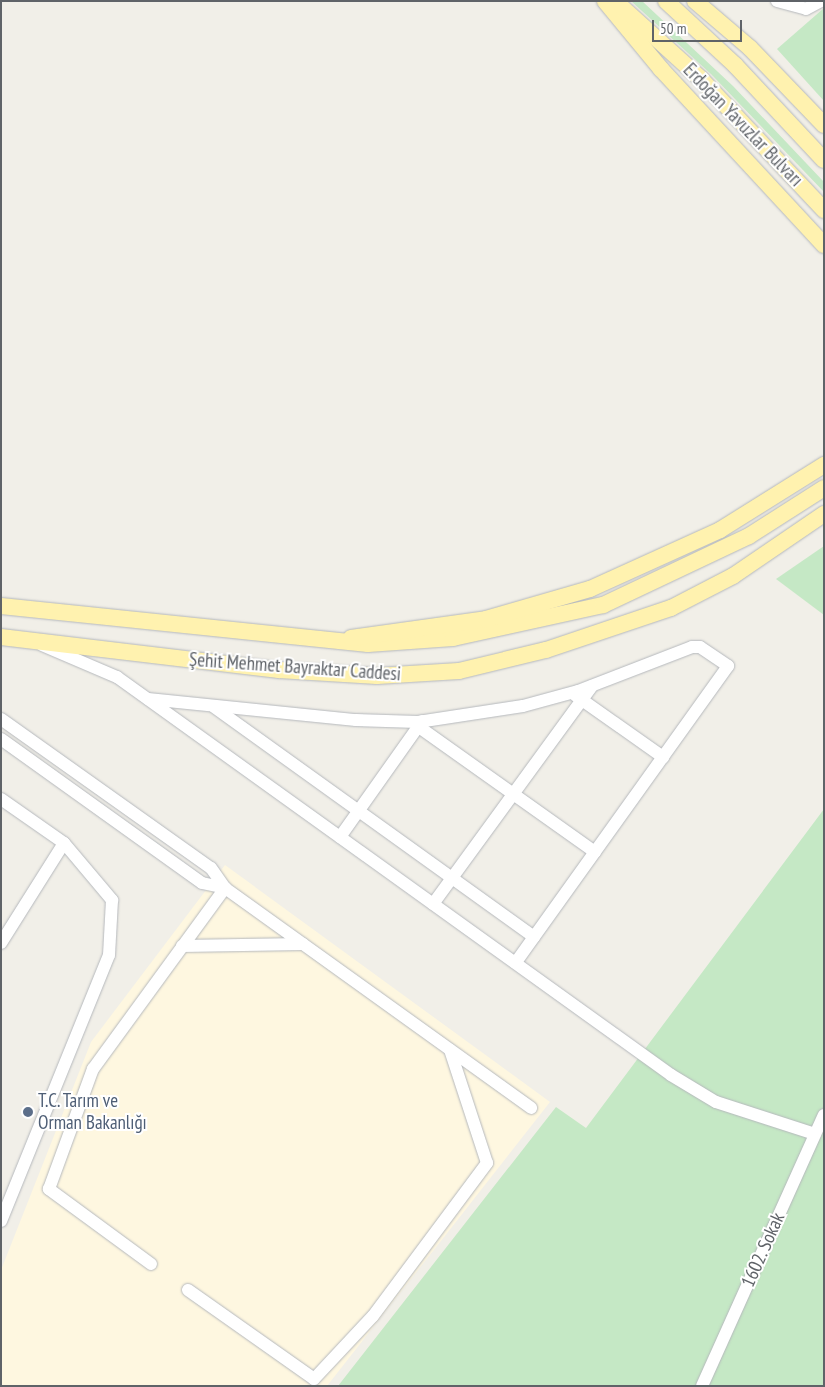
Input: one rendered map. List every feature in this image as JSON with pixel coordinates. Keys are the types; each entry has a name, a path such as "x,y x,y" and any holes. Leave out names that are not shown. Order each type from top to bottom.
{"main road":[{"path":"606,1 661,69 824,245"},
{"name":"Erdoğan Yavuzlar Bulvarı","path":"615,1 701,79 824,210"},
{"name":"Erdoğan Yavuzlar Bulvarı","path":"666,1 735,65 824,160"},
{"path":"695,1 750,48 824,125"},
{"path":"337,642 363,634 486,619 590,589 720,530 824,466"},
{"name":"Şehit Mehmet Bayraktar Caddesi","path":"1,606 337,642 392,646 454,638 603,605 728,548 824,488"},
{"name":"Şehit Mehmet Bayraktar Caddesi","path":"1,637 279,670 436,674 523,657 614,629 696,596 773,550 824,514"},
{"path":"773,550 824,528"}],"street":[{"path":"777,1 806,9 821,1"},
{"path":"34,641 117,677 515,963 716,1102 815,1134"},
{"path":"433,904 513,794 577,696 592,686 692,647 700,647 728,666 515,963"},
{"path":"148,699 356,720 420,724 577,696 663,757"},
{"path":"212,706 534,937"},
{"path":"1,719 211,868 225,888 532,1108"},
{"path":"340,837 420,724"},
{"path":"420,724 513,794 595,852"},
{"path":"1,739 202,883 225,888"},
{"path":"1,799 64,843 112,900 109,954 1,1222"},
{"path":"1,943 64,843"},
{"path":"151,1264 49,1189 93,1069 225,888"},
{"path":"182,946 303,944"},
{"path":"188,1290 314,1379 373,1316 487,1162 450,1050"},
{"name":"1602. Sokak","path":"702,1386 824,1115"}],"shaded area":[{"path":"225,865 550,1102 327,1386 1,1386 1,1270 91,1042"}],"green space":[{"path":"631,1 642,1 733,86 824,182 824,192 711,74"},
{"path":"824,8 824,101 777,49"},
{"path":"824,546 824,615 776,579"},
{"path":"824,809 824,1386 338,1386 556,1107 586,1128"}],"place":[{"name":"T.C. Tarım ve Orman Bakanlığı","path":"28,1112"}]}
